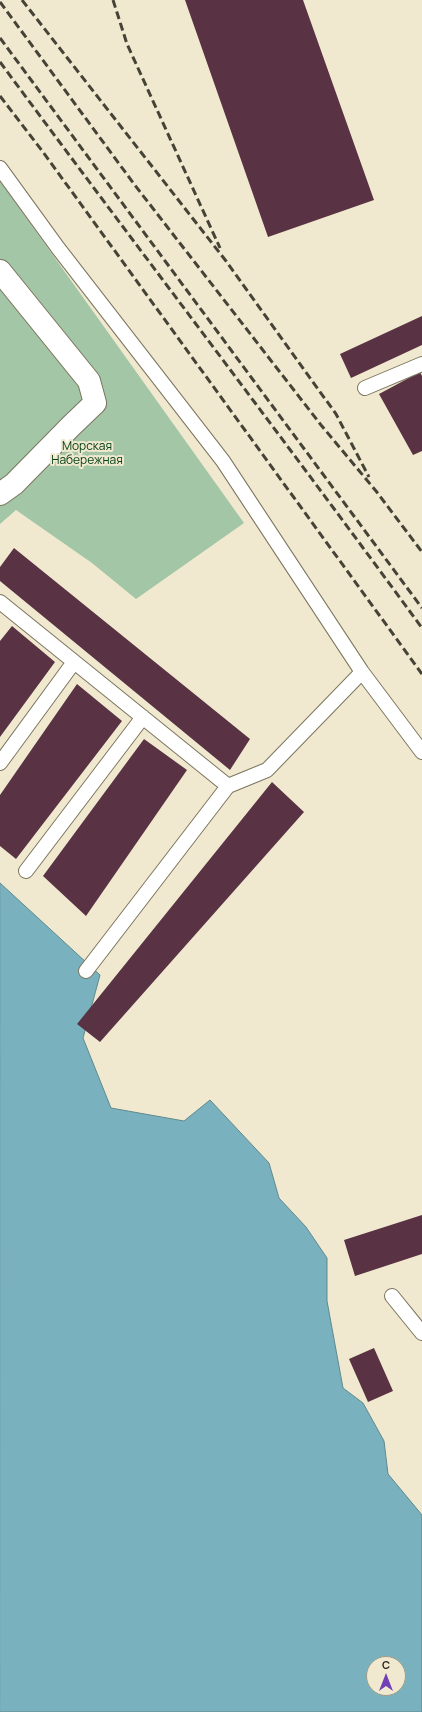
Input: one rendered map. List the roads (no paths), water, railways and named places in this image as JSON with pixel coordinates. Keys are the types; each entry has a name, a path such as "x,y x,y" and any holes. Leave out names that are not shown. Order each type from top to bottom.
{"street":[{"path":"0,271 89,381 95,403 66,430 14,484 0,494"}],"lane":[{"path":"0,168 58,248 223,461 362,672 422,752"},
{"path":"365,388 422,364"},
{"path":"2,606 228,786"},
{"path":"0,763 74,662"},
{"path":"86,971 228,786 267,770 362,672"},
{"path":"26,872 143,717"},
{"path":"392,1296 422,1333"}],"water":[{"path":"0,883 100,975 83,1038 111,1108 184,1121 210,1100 269,1163 279,1198 306,1227 327,1258 327,1301 343,1388 363,1403 384,1441 388,1474 422,1515 422,1712 0,1712"}],"railway":[{"path":"22,0 226,261 336,414 369,477"},
{"path":"113,0 127,44 220,248"},
{"path":"0,2 134,184 321,425 376,491 422,552"},
{"path":"0,38 422,608"},
{"path":"0,62 422,628"},
{"path":"0,96 43,152 422,674"}],"park label":[{"name":"Морская Набережная","path":"87,454"}]}
